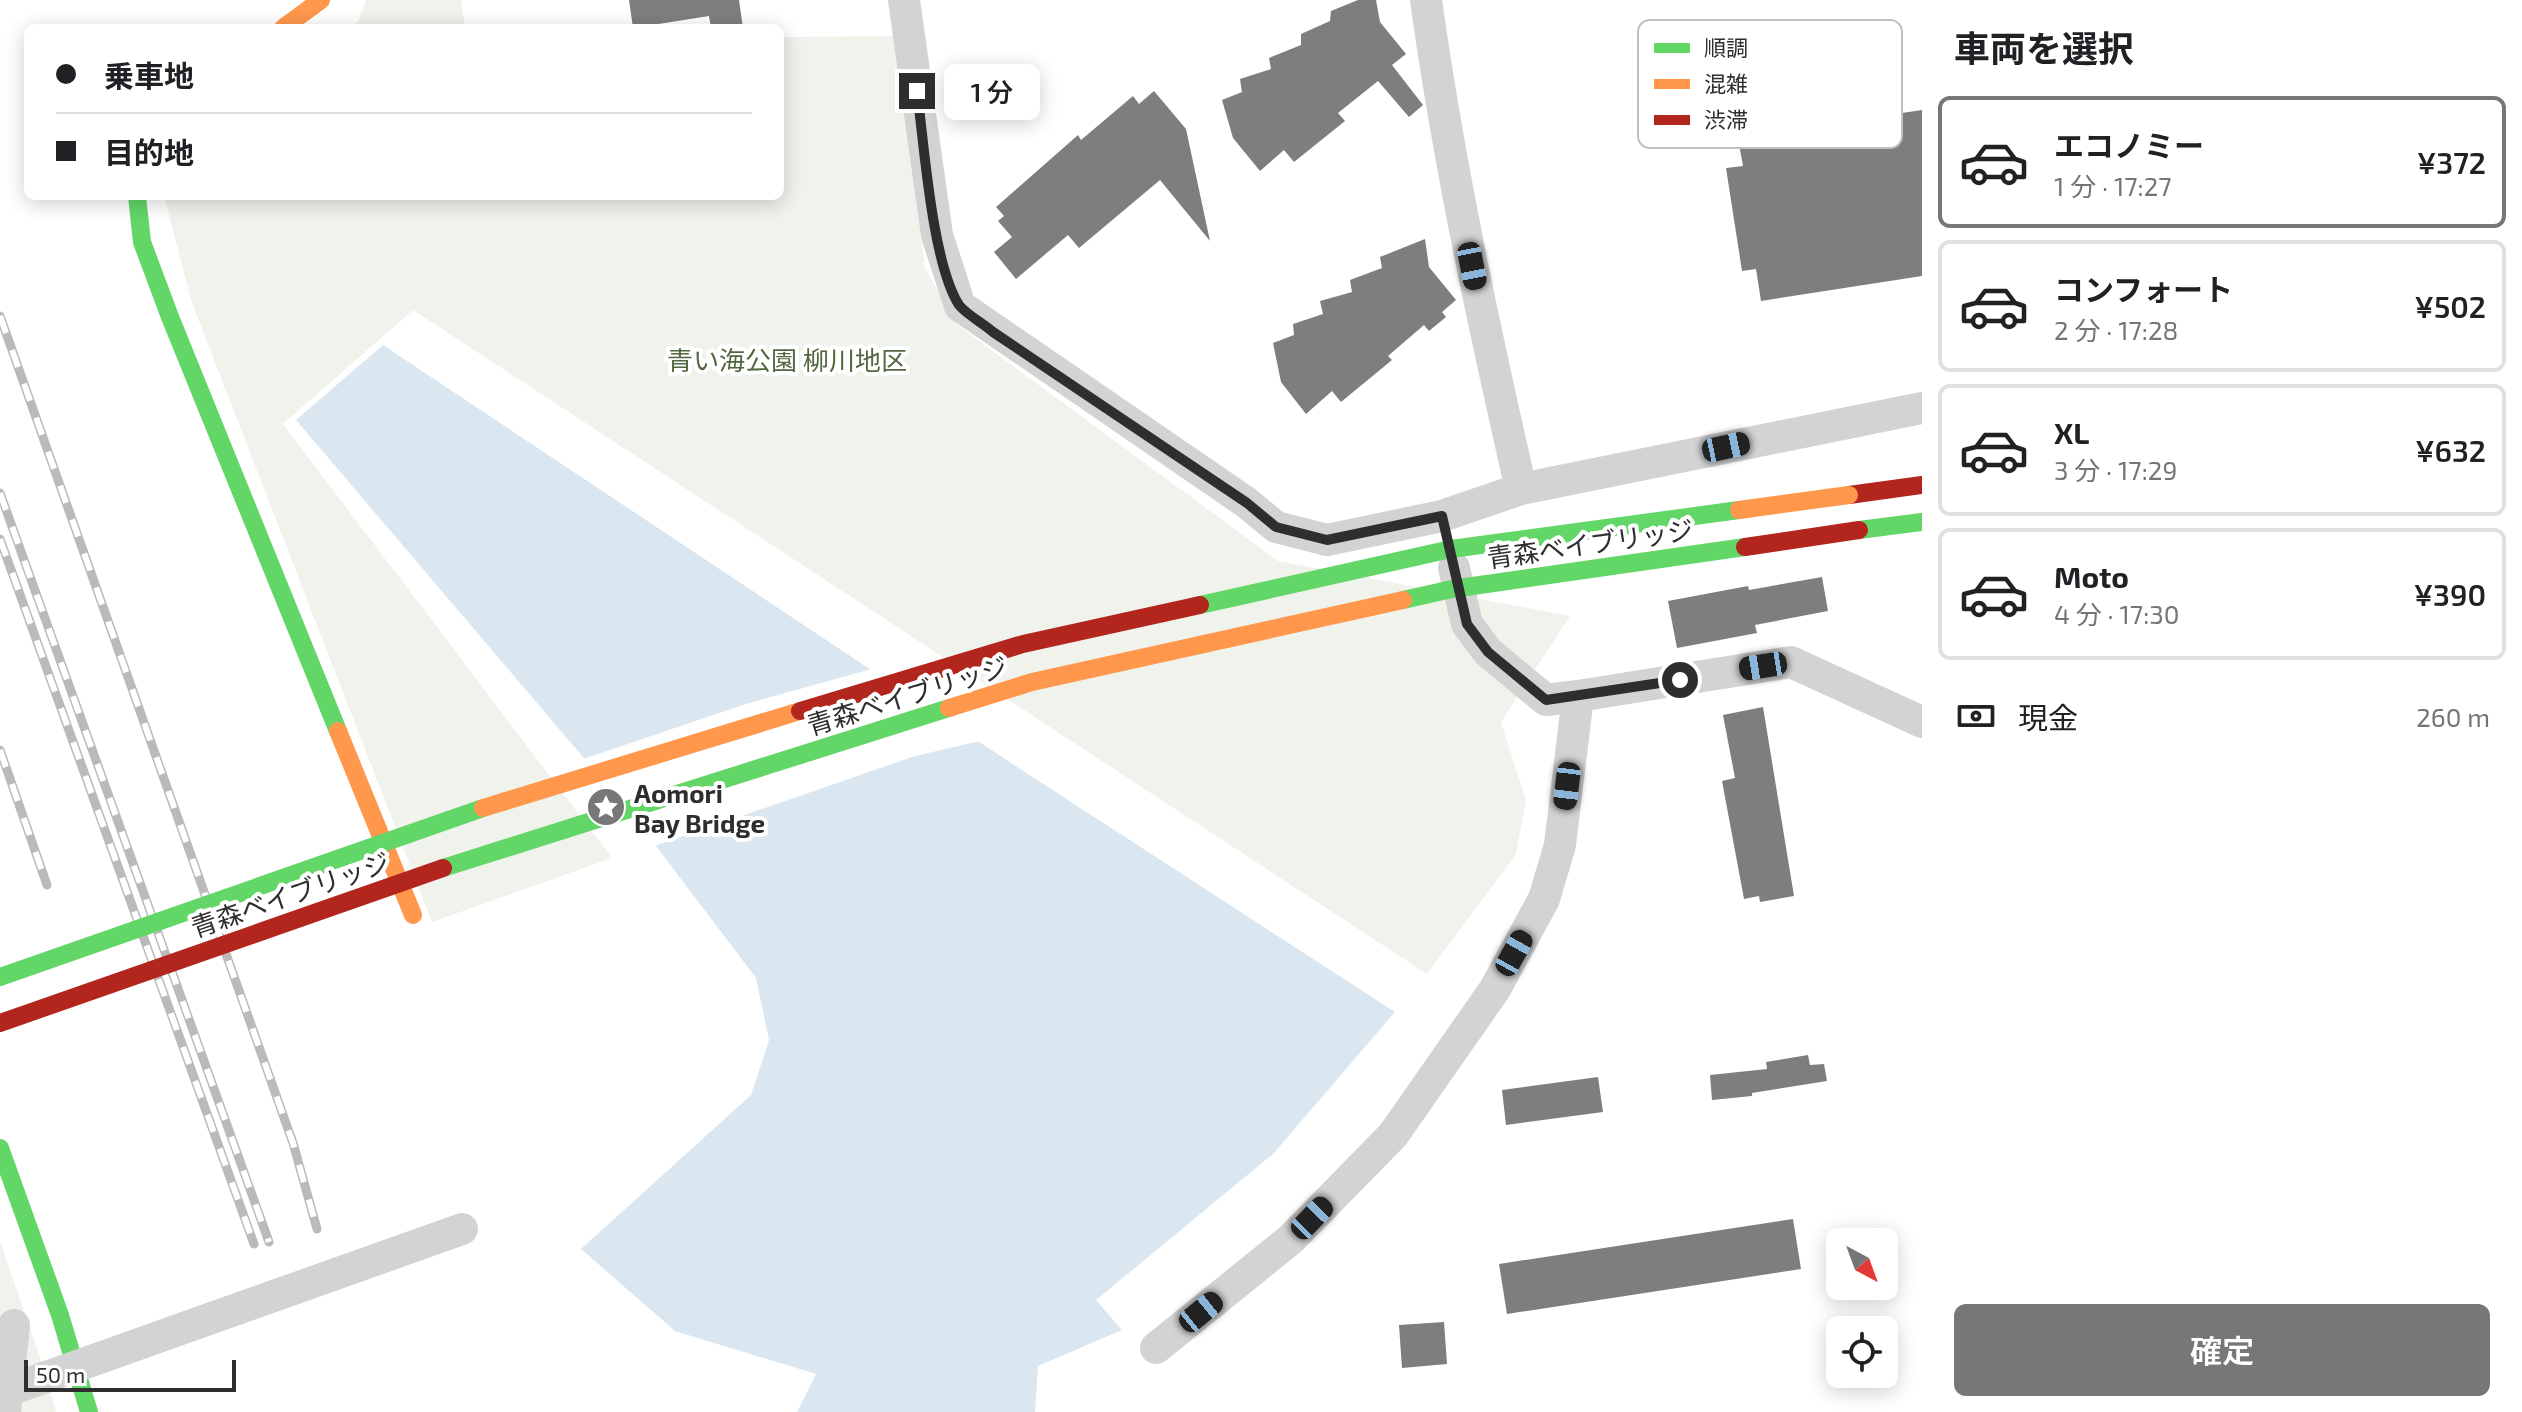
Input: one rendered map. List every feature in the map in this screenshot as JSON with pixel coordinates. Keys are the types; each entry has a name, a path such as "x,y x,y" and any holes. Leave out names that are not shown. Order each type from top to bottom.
{"street":[{"path":"288,24 321,0"},
{"path":"904,0 937,235 960,306 993,332 1247,503 1276,527 1327,540 1442,516 1521,489 1922,408"},
{"path":"1426,0 1443,122 1521,489"},
{"path":"137,200 142,242 165,305 413,915"},
{"name":"青森ベイブリッジ","path":"0,977 442,820 1023,644 1451,549 1921,485"},
{"path":"1442,516 1467,624 1488,652 1546,700 1791,662 1922,722"},
{"name":"青森ベイブリッジ","path":"0,1023 457,863 1032,682 1452,589 1859,530 1913,525"},
{"path":"1156,1348 1291,1239 1393,1135 1495,989 1544,899 1560,845 1578,696"},
{"path":"0,1148 60,1315 89,1412"},
{"path":"14,1325 6,1402 462,1229"}],"green space":[{"path":"366,0 461,0 464,24 354,24 358,21"},
{"name":"青い海公園 柳川地区","path":"895,36 925,268 956,324 1278,561 1570,616 1501,722 1526,800 1516,854 1427,974 413,310 283,424 612,858 432,922 192,303 165,200 784,200 784,37"},
{"path":"0,1241 43,1366 56,1412 0,1412"}],"shaded area":[{"path":"383,345 1011,763 1395,1012 1273,1154 1096,1300 1122,1330 1038,1366 1035,1412 797,1412 816,1374 675,1331 581,1249 751,1095 769,1040 756,978 634,817 296,420"}],"pier":[{"path":"875,668 984,740 915,756 652,847 580,760 746,704"}],"building":[{"path":"629,0 739,0 742,24 710,24 709,16 658,24 632,24"},
{"path":"1358,0 1376,0 1380,22 1406,54 1392,65 1423,105 1409,117 1378,81 1338,113 1345,121 1294,162 1284,150 1260,171 1233,138 1222,100 1242,92 1240,79 1271,69 1269,58 1301,45 1301,34 1330,21 1331,11"},
{"path":"1154,91 1186,129 1210,241 1160,180 1079,248 1068,235 1016,279 994,252 1012,237 998,221 1004,216 996,207 1078,135 1081,140 1133,96 1139,104"},
{"path":"1922,110 1922,276 1761,301 1756,269 1742,271 1726,168 1743,166 1740,148 1902,148 1902,113"},
{"path":"1425,239 1429,267 1456,300 1442,312 1446,317 1429,331 1424,325 1388,356 1392,360 1341,402 1332,391 1306,414 1281,382 1273,343 1294,335 1293,324 1323,314 1320,301 1352,292 1350,280 1382,268 1380,257"},
{"path":"1822,577 1828,611 1755,625 1757,633 1677,648 1668,601 1748,586 1749,590"},
{"path":"1763,707 1794,896 1760,902 1759,896 1744,899 1722,781 1735,778 1723,715"},
{"path":"1808,1055 1810,1065 1824,1064 1827,1081 1752,1093 1752,1096 1712,1100 1710,1075 1767,1069 1766,1062"},
{"path":"1598,1077 1603,1112 1506,1125 1502,1090"},
{"path":"1793,1219 1801,1269 1507,1314 1499,1264"},
{"path":"1444,1322 1447,1364 1402,1368 1399,1325"}],"railway":[{"path":"0,316 293,1143 317,1229"},
{"path":"0,493 269,1242"},
{"path":"0,539 254,1244"},
{"path":"0,750 47,885"}],"traffic: fast":[{"path":"137,200 142,242 170,317 338,731"},
{"path":"1200,605 1451,549 1739,510"},
{"path":"1859,530 1922,522"},
{"path":"1403,600 1452,589 1745,547"},
{"path":"443,868 949,708"},
{"path":"0,977 483,808"},
{"path":"0,1148 60,1315 89,1412"}],"traffic: slow":[{"path":"288,24 321,0"},
{"path":"1739,510 1849,495"},
{"path":"949,708 1032,682 1403,600"},
{"path":"483,808 800,711"},
{"path":"338,731 413,915"}],"traffic: jam":[{"path":"1849,495 1922,485"},
{"path":"1745,547 1859,530"},
{"path":"800,711 1023,644 1200,605"},
{"path":"0,1023 443,868"}],"place":[{"name":"Aomori Bay Bridge","path":"606,807"}],"route":[{"path":"917,91 937,235 947,273 960,306 993,332 1247,503 1276,527 1327,540 1442,516 1467,624 1488,652 1546,700 1680,680"}]}
